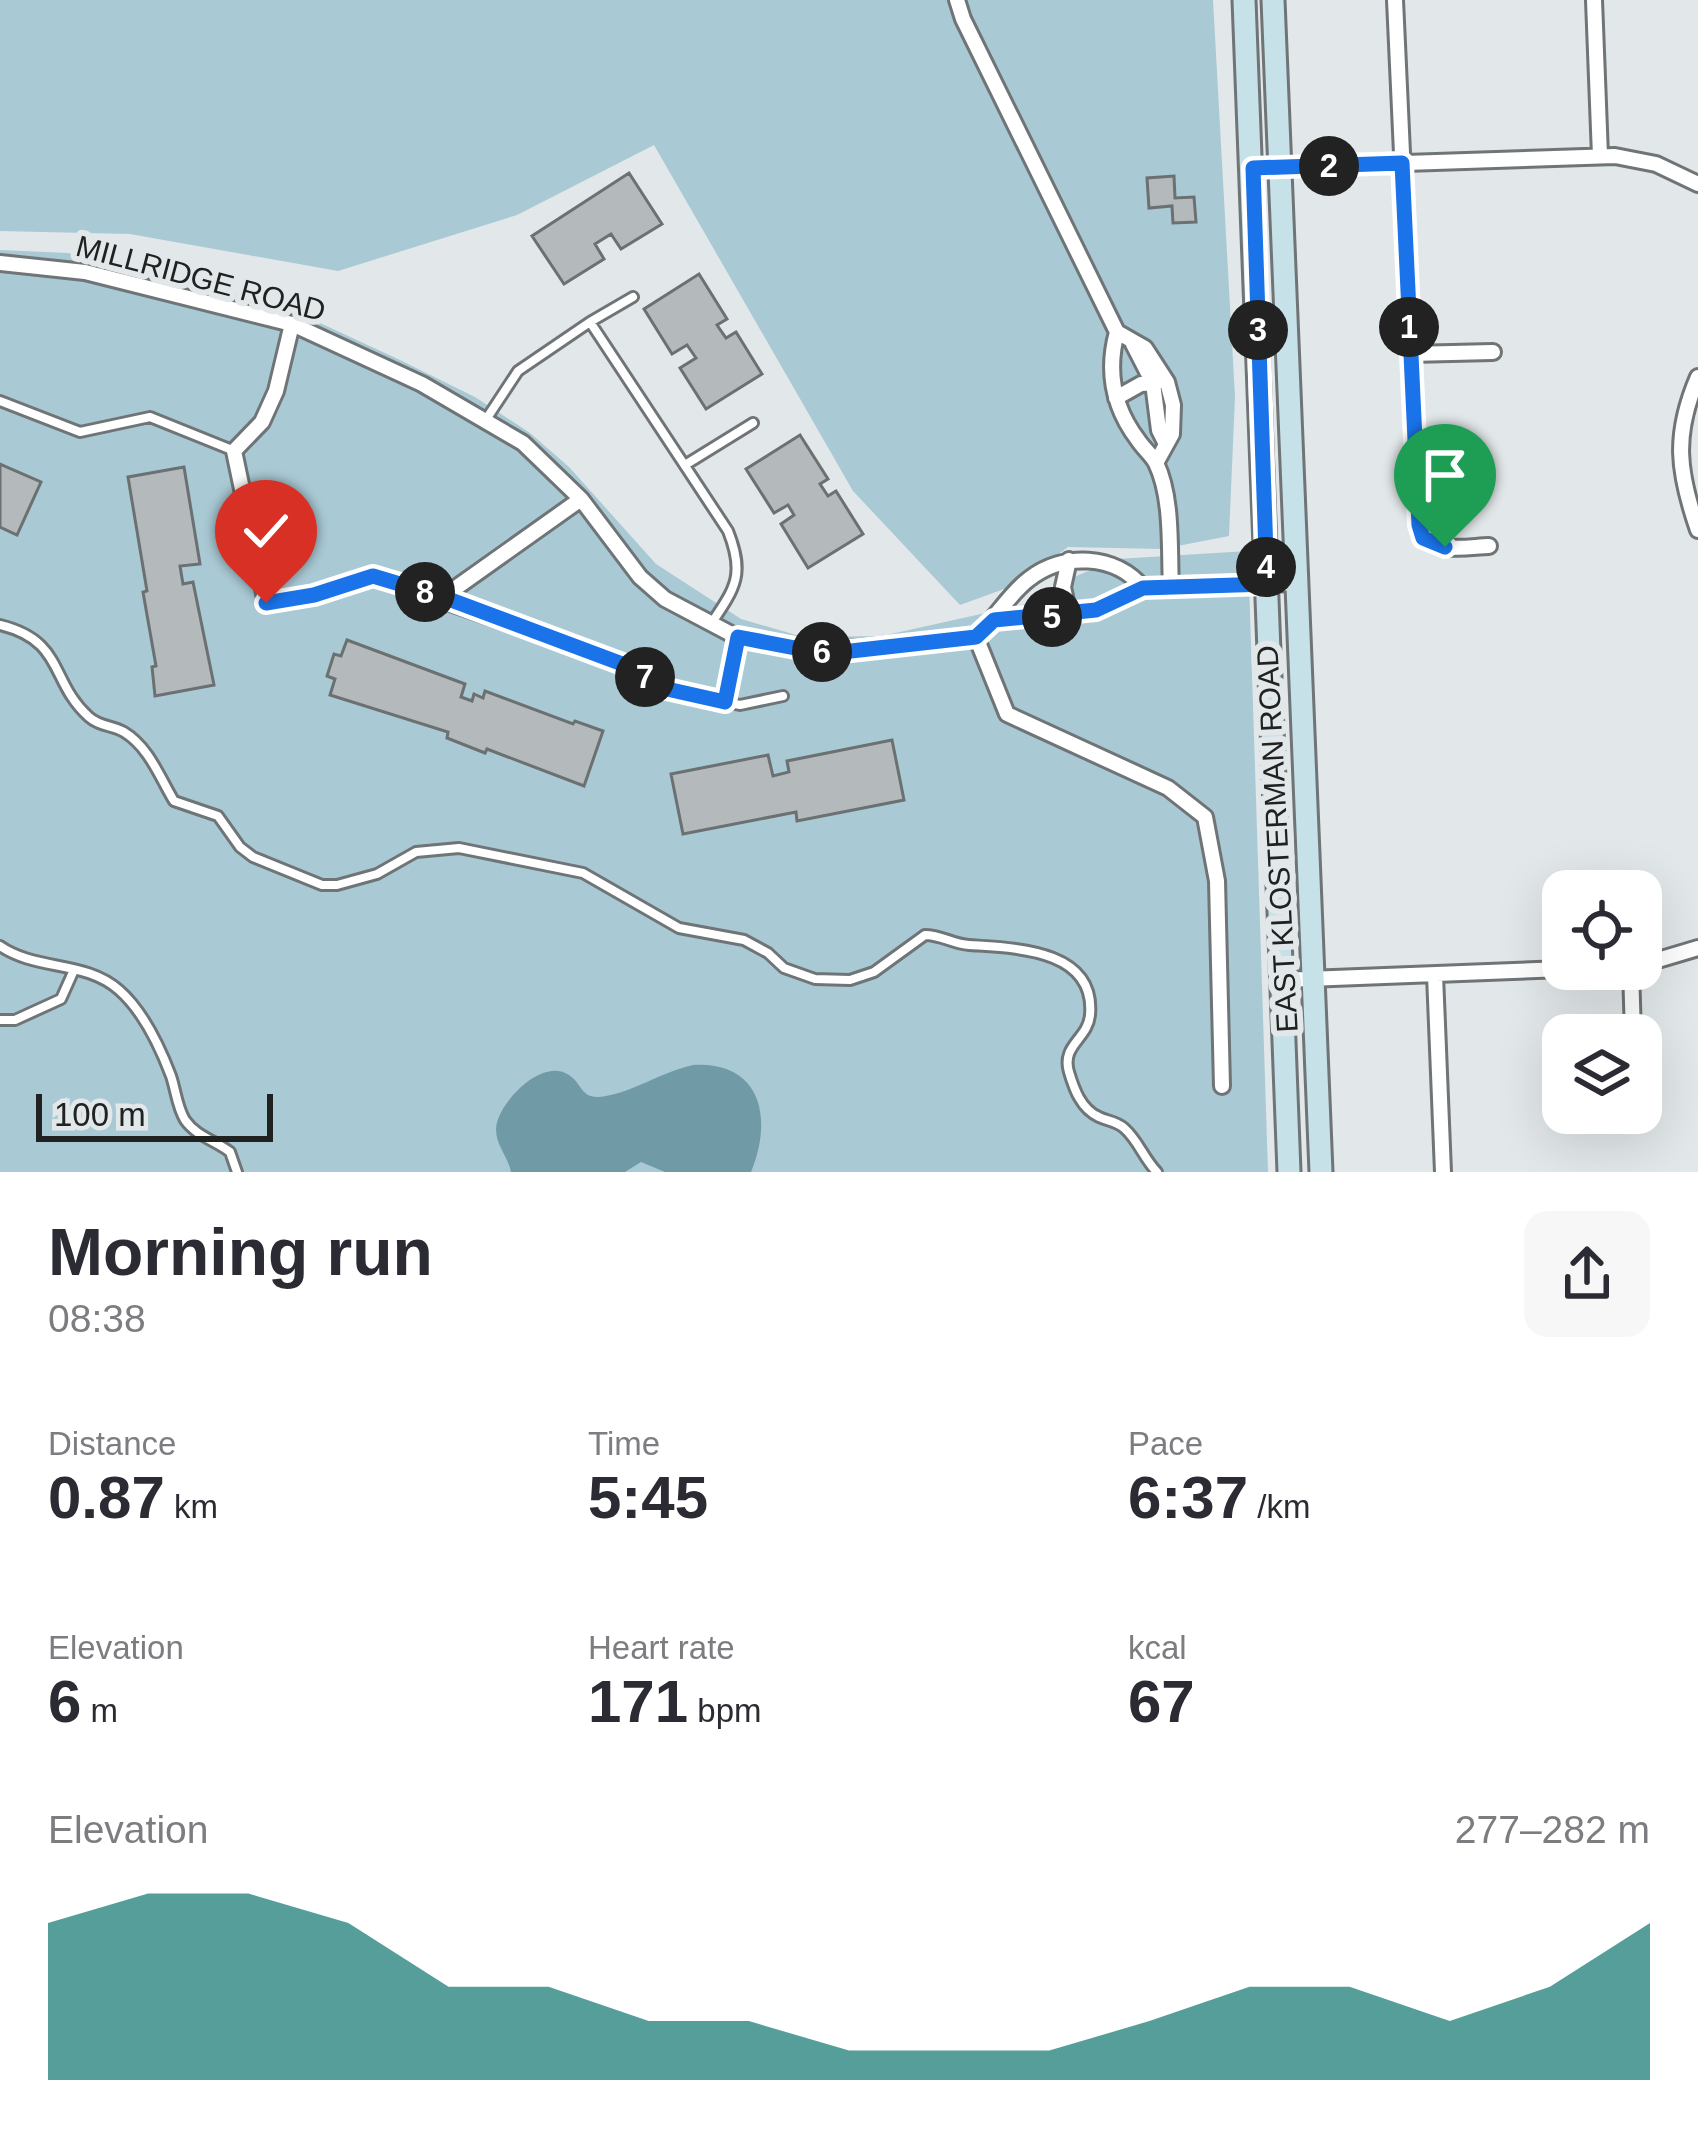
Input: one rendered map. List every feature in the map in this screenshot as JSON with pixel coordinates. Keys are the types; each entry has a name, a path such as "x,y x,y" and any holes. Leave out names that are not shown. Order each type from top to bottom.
{"main road":[{"name":"EAST KLOSTERMAN ROAD","path":"1244,0 1289,1172"},
{"name":"EAST KLOSTERMAN ROAD","path":"1273,0 1321,1172"}],"street":[{"path":"957,0 962,20 1117,332 1145,348 1174,405 1172,434 1156,463"},
{"path":"1395,0 1419,525 1423,538 1435,546 1489,546"},
{"path":"1594,0 1600,156"},
{"path":"1253,168 1600,156 1656,164 1698,184"},
{"name":"MILLRIDGE ROAD","path":"0,263 85,272 292,324 422,384 523,443 581,499 640,577 665,599 738,637 816,652 976,637"},
{"path":"292,324 276,391 262,422 234,451 266,603 314,595 373,576 600,656"},
{"path":"1117,332 1111,382 1134,436 1156,463 1165,504 1172,587"},
{"path":"1410,354 1493,352"},
{"path":"1698,377 1682,424 1680,458 1682,482 1698,530"},
{"path":"1116,398 1141,384 1160,383"},
{"path":"443,597 581,499"},
{"path":"1143,588 1133,575 1105,562 1069,560 1027,580 976,637 1007,714 1168,788 1205,817 1217,880 1222,1086"},
{"path":"1069,560 1063,586 1069,615"},
{"path":"994,620 1096,610 1143,588 1295,583"},
{"path":"1662,959 1698,948"},
{"path":"1282,980 1542,970"},
{"path":"1435,975 1443,1172"}],"lane":[{"path":"485,421 518,371 633,297"},
{"path":"590,322 728,531 739,559 732,594 710,626"},
{"path":"0,401 80,432 150,417 234,451"},
{"path":"685,465 752,423"},
{"path":"0,625 28,633 42,646 83,711 98,724 130,737 151,760 174,801 218,816 253,857 322,885 337,886 377,874 416,852 458,848 583,873 653,916 694,932 744,940 768,952 784,968 815,979 850,980 874,972 925,935 963,945 1005,944 1042,952 1075,974 1089,999 1088,1023 1067,1053 1078,1095 1094,1115 1122,1126 1157,1172"},
{"path":"725,702 738,637"},
{"path":"600,656 633,668 658,687 725,702 740,705 783,696"},
{"path":"0,946 16,956 105,979 136,1008 171,1076 185,1120 230,1152 237,1172"},
{"path":"0,1020 14,1020 62,999 74,970"}],"shaded area":[{"path":"0,0 1213,0 1235,397 1229,536 1162,549 1068,547 1015,585 960,605 853,491 654,145 517,215 338,271 130,234 0,231"},
{"path":"0,250 68,253 186,279 292,310 400,360 475,397 530,433 569,467 656,564 741,619 803,637 882,636 1048,599 1074,577 1117,559 1248,551 1268,1172 0,1172"},
{"path":"693,1065 734,1073 756,1097 761,1132 751,1172 665,1172 641,1162 625,1172 511,1172 497,1135 498,1119 512,1096 534,1077 558,1071 598,1097"}],"building":[{"path":"629,173 662,224 621,249 611,234 595,244 604,259 564,284 532,236"},
{"path":"1174,176 1175,198 1194,197 1196,222 1173,223 1172,206 1149,208 1147,178"},
{"path":"699,274 727,319 717,325 726,338 736,332 762,374 706,409 680,368 696,358 687,345 672,354 644,309"},
{"path":"800,435 828,479 820,484 828,496 836,491 863,534 808,568 781,524 794,515 788,505 774,513 746,469"},
{"path":"0,464 41,482 17,535 0,527"},
{"path":"184,467 200,564 180,566 183,584 193,582 214,685 155,696 152,667 156,666 143,592 147,591 128,477"},
{"path":"347,640 465,684 461,697 472,701 474,694 483,698 485,691 603,731 584,786 447,738 448,732 330,695 335,679 327,676 334,654 341,656"},
{"path":"892,740 904,800 797,821 796,812 683,834 671,774 768,755 773,776 789,772 787,761"}],"route":[{"path":"266,603 314,595 373,576 633,668 658,687 725,702 738,637 816,652 842,652 976,637 994,620 1096,610 1143,588 1267,584 1253,168 1402,163 1419,525 1423,538 1445,547"}]}
